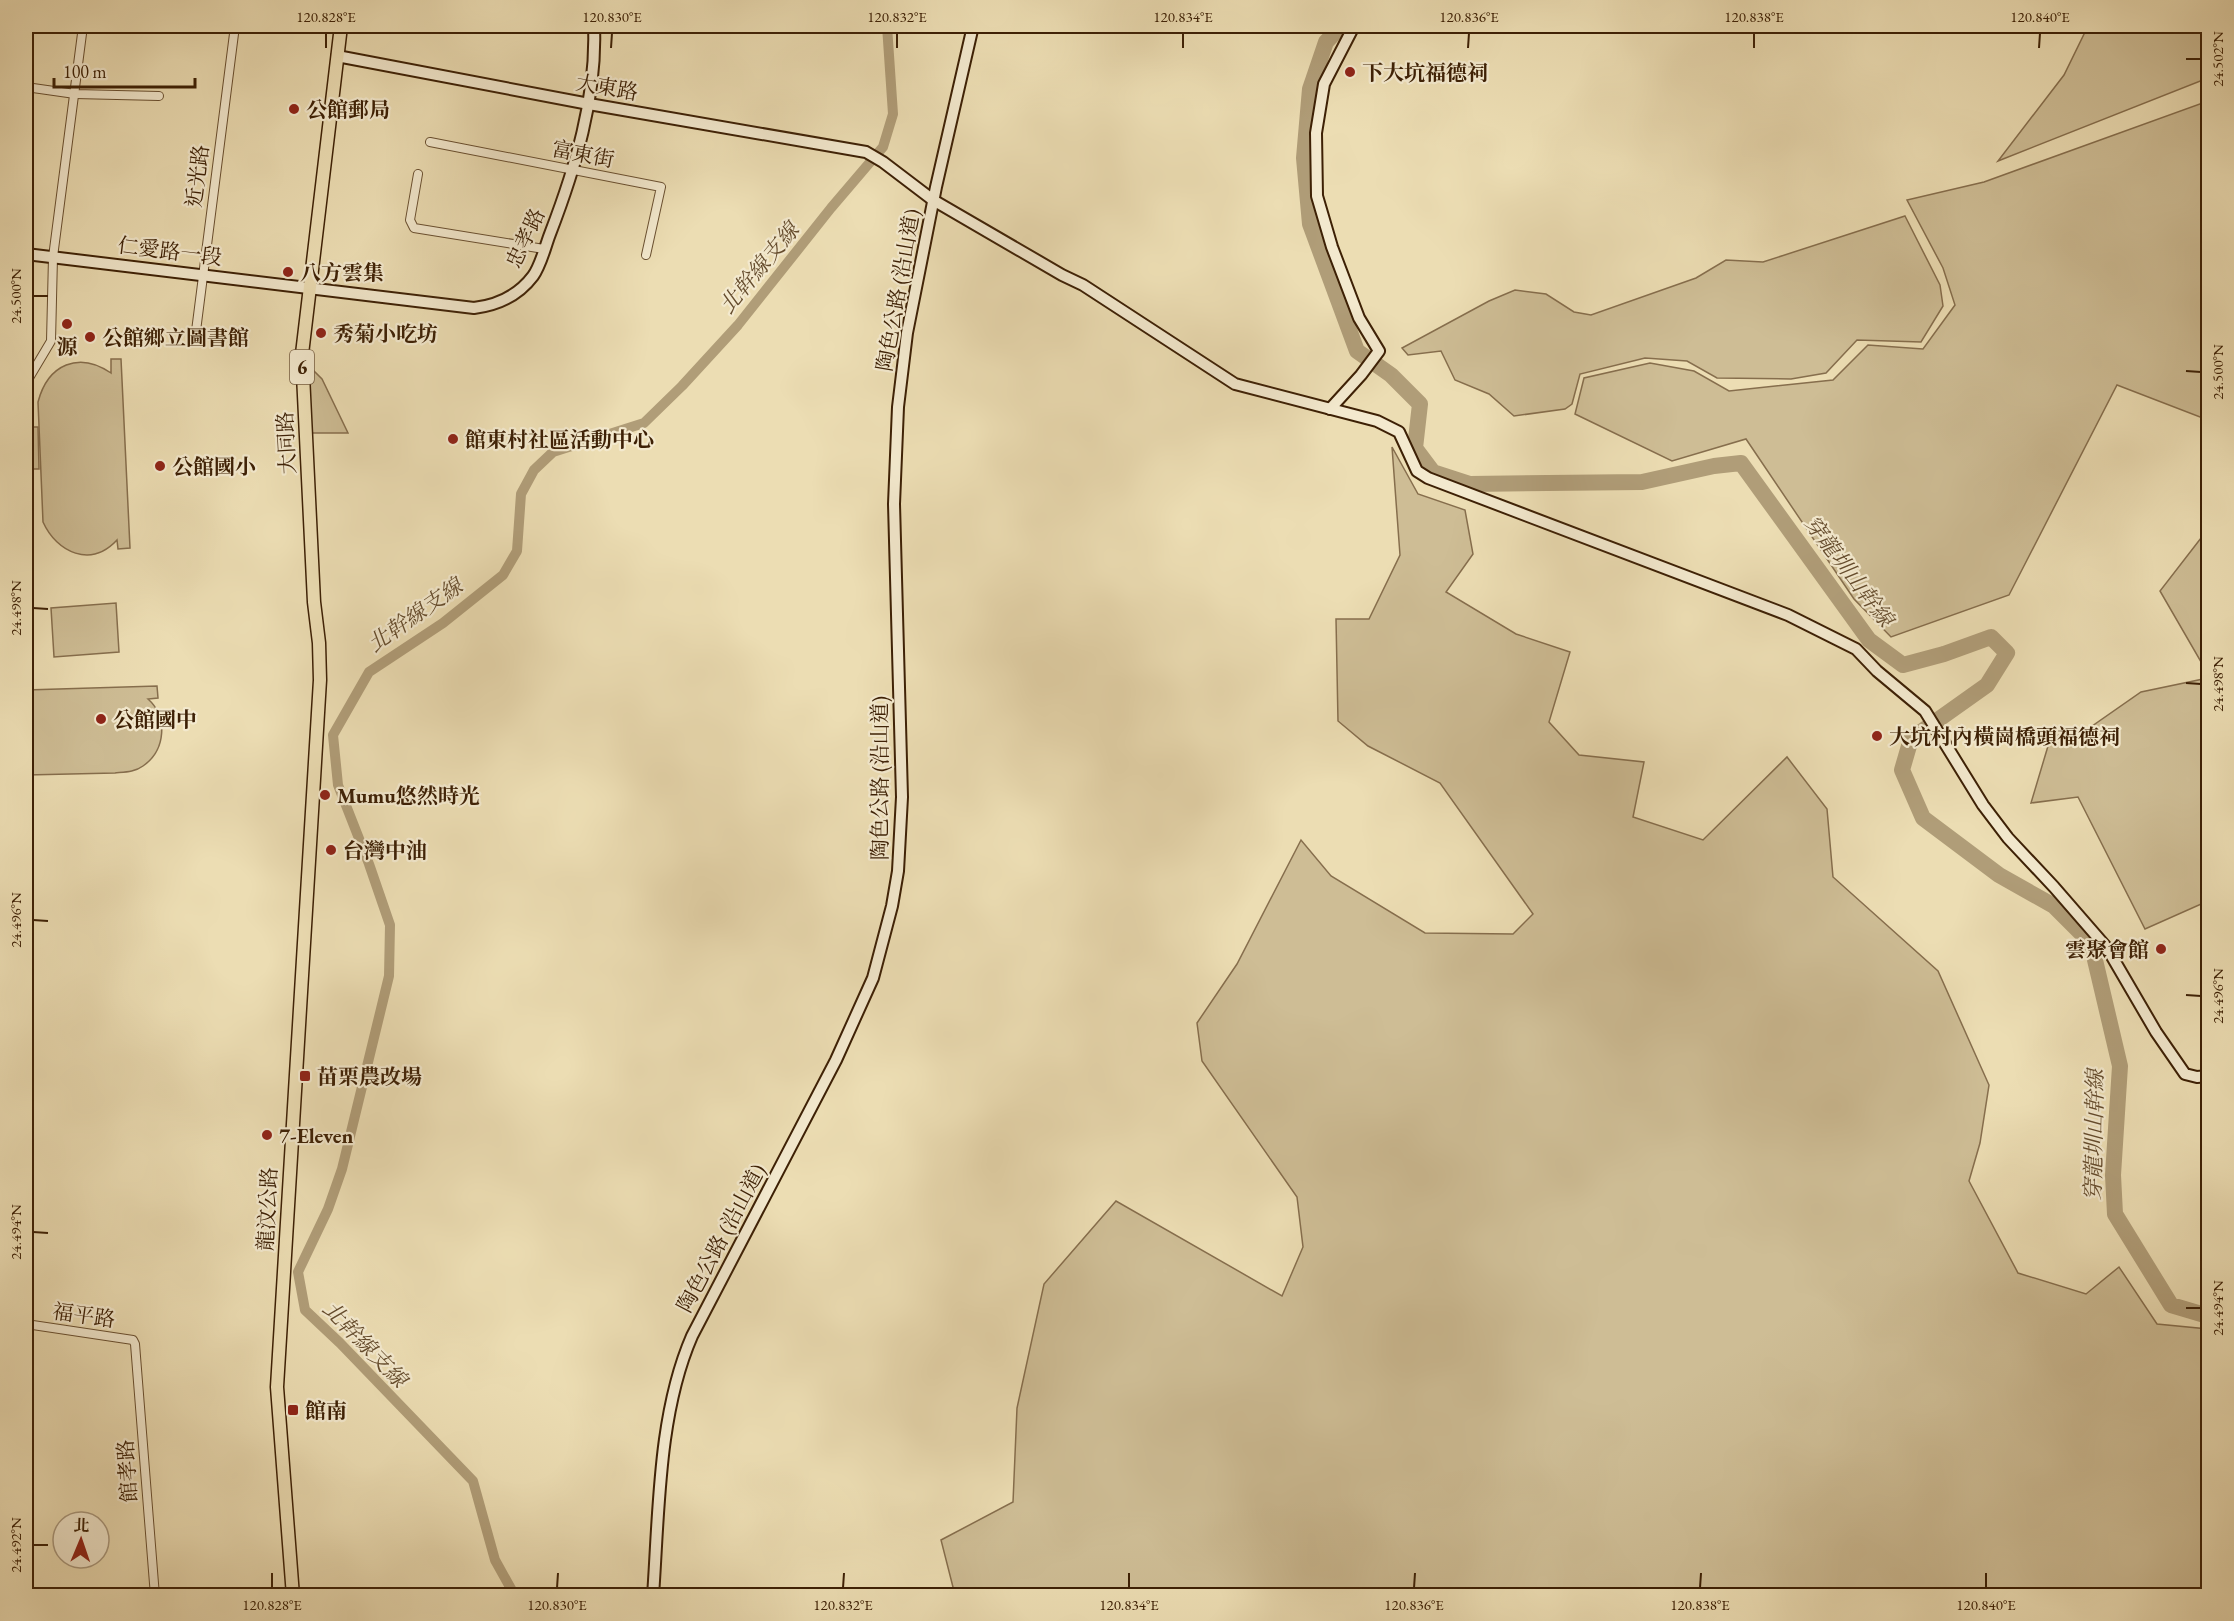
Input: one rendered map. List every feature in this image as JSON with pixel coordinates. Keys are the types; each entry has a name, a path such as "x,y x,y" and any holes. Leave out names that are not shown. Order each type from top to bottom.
{"main road":[{"name":"大同路","path":"320,680 320,643 314,602 302,354 341,26"},
{"name":"龍汶公路","path":"293,1596 277,1387 320,680"}],"street":[{"path":"26,383 51,341 53,257 84,26"},
{"name":"近光路","path":"196,331 235,26"},
{"name":"忠孝路","path":"310,287 474,308 492,306 508,299 534,275 573,170 589,104 594,26"},
{"name":"陶色公路 (沿山道)","path":"652,1596 662,1466 681,1359 841,1049 873,978 892,906 898,871 902,797 894,504 898,406 907,333 933,200 973,26"},
{"path":"1330,409 1379,351 1359,318 1332,247 1317,196 1316,133 1324,84 1354,26"},
{"name":"大東路","path":"337,56 871,154 933,200"},
{"path":"26,87 75,94 159,96"},
{"name":"富東街","path":"430,142 661,187 646,255"},
{"path":"418,174 410,220 414,228 544,249"},
{"path":"933,200 1083,285 1234,384 1377,421 1399,432 1417,471 1428,478 1788,615 1856,649 1877,671 1925,711 1983,805 2008,838 2108,948 2156,1032 2185,1074 2197,1077 2208,1076"},
{"name":"仁愛路一段","path":"26,254 310,287"},
{"name":"福平路","path":"26,1324 133,1340 135,1344"},
{"name":"館孝路","path":"135,1344 155,1596"}],"shaded area":[{"path":"2088,26 2208,26 2208,78 1998,161 2064,75"},
{"path":"2208,101 2208,420 2117,385 2009,595 1891,637 1854,599 1746,439 1672,461 1575,414 1584,378 1650,363 1694,371 1729,391 1833,380 1868,345 1923,349 1955,305 1943,268 1907,200 1984,182"},
{"path":"1905,216 1940,285 1943,306 1921,342 1857,340 1826,373 1791,379 1717,378 1687,361 1645,358 1580,374 1572,404 1565,409 1514,416 1489,394 1455,380 1441,351 1408,355 1402,348 1489,301 1515,290 1546,294 1574,312 1591,315 1696,278 1726,260 1763,262"},
{"path":"111,359 121,359 130,548 118,549 117,540 107,549 86,555 66,549 49,533 43,522 38,402 49,378 57,370 76,362 99,366 111,373"},
{"path":"310,367 322,379 348,433 310,433"},
{"path":"26,427 38,427 39,469 26,469"},
{"path":"1392,447 1418,494 1465,510 1473,554 1446,592 1516,634 1570,652 1549,722 1579,755 1644,762 1633,817 1703,840 1787,757 1827,809 1833,877 1938,971 1989,1085 1980,1143 1969,1181 2018,1273 2086,1294 2119,1267 2157,1324 2208,1329 2208,1595 1528,1596 1520,1588 1512,1596 955,1595 941,1540 1013,1502 1017,1408 1044,1284 1116,1201 1282,1296 1303,1247 1297,1197 1202,1061 1197,1023 1237,964 1301,840 1331,876 1425,933 1513,934 1533,914 1440,783 1368,746 1338,721 1336,619 1369,619 1400,555"},
{"path":"26,514 33,514 32,562 26,562"},
{"path":"2208,529 2208,674 2160,591"},
{"path":"116,603 119,652 54,657 51,608"},
{"path":"2208,678 2208,901 2145,929 2078,797 2031,803 2051,736 2082,733 2141,692"},
{"path":"157,686 158,698 148,699 159,715 162,733 156,751 143,766 133,771 115,773 26,775 26,690"}],"waterway":[{"name":"北幹線支線","path":"515,1596 495,1560 473,1481 340,1343 305,1310 298,1272 328,1209 342,1169 389,976 390,925 338,785 333,735 369,672 443,623 503,575 517,551 521,494 534,470 553,452 644,423 682,386 738,325 883,147 893,114 887,26"},
{"name":"穿龍圳山幹線","path":"1341,26 1326,42 1310,89 1304,158 1310,224 1357,351 1391,375 1420,404 1415,448 1433,472 1470,484 1642,482 1714,466 1741,463 1869,640 1903,665 1944,654 1991,637 2007,653 1987,685 1911,739 1902,770 1923,818 1999,875 2054,906 2091,943 2120,1066 2113,1175 2115,1214 2171,1305 2208,1316"}],"place":[{"name":"下大坑福德祠","path":"1350,72"},
{"name":"公館郵局","path":"294,109"},
{"name":"八方雲集","path":"288,272"},
{"name":"源","path":"67,324"},
{"name":"秀菊小吃坊","path":"321,333"},
{"name":"公館鄉立圖書館","path":"90,337"},
{"name":"館東村社區活動中心","path":"453,439"},
{"name":"公館國小","path":"160,466"},
{"name":"公館國中","path":"101,719"},
{"name":"大坑村內橫崗橋頭福德祠","path":"1877,736"},
{"name":"Mumu悠然時光","path":"325,795"},
{"name":"台灣中油","path":"331,850"},
{"name":"雲聚會館","path":"2161,949"},
{"name":"苗栗農改場","path":"305,1076"},
{"name":"7-Eleven","path":"267,1135"},
{"name":"館南","path":"293,1410"}]}
